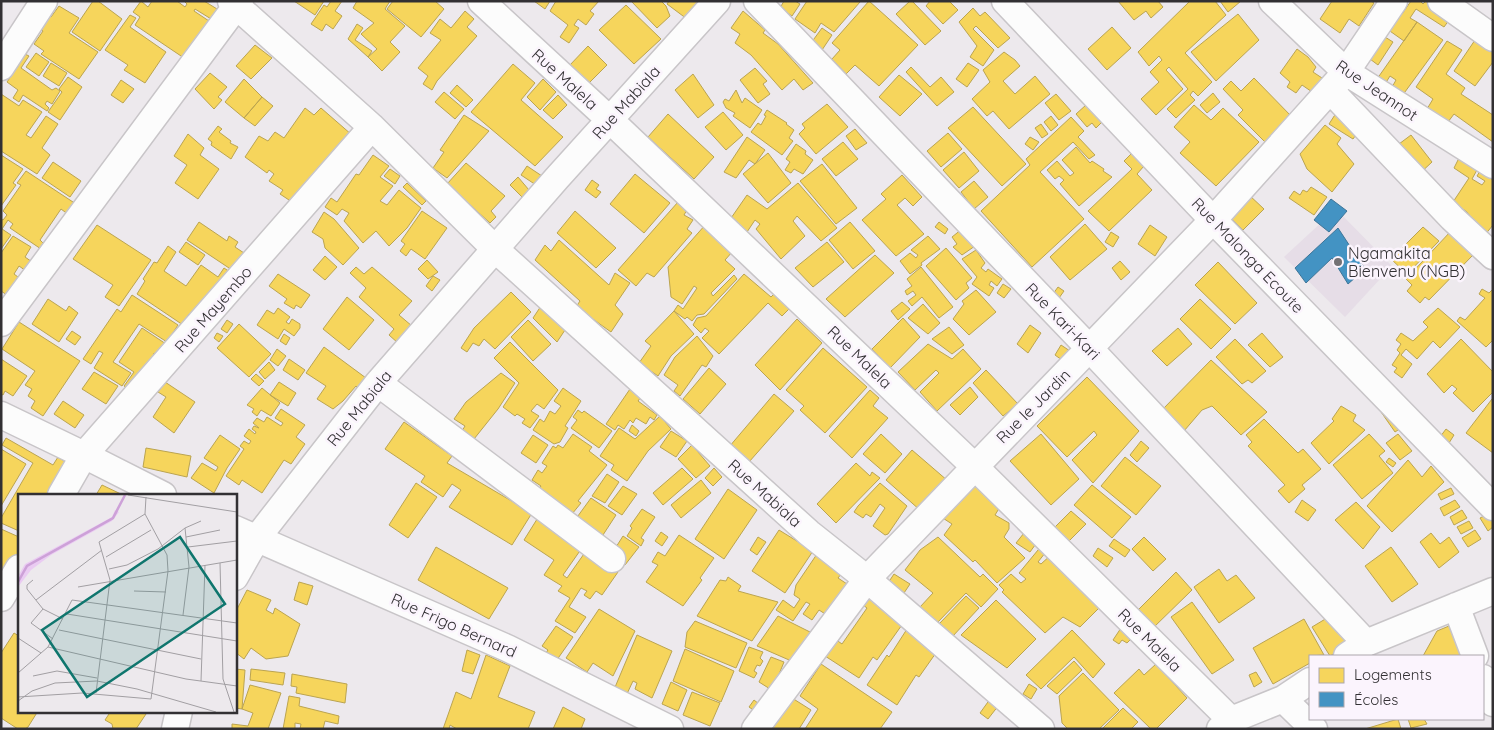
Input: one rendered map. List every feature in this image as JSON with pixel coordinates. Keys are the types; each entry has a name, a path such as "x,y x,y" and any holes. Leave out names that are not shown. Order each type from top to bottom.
{"street":[{"path":"1,67 44,1"},
{"name":"Rue Malela","path":"481,1 610,120 974,466 1226,724"},
{"name":"Rue Mabiala","path":"236,573 246,533 557,178 717,1"},
{"name":"Rue Kari-Kari","path":"757,1 1090,348 1357,650"},
{"name":"Rue Malonga Ecoute","path":"1005,1 1213,220 1493,507"},
{"name":"Rue Jeannot","path":"1272,1 1338,81 1493,165"},
{"name":"Rue le Jardin","path":"755,729 867,579 1213,220 1338,81 1394,1"},
{"path":"1441,1 1493,38"},
{"path":"1,323 236,3"},
{"name":"Rue Mabiala","path":"236,3 372,127 496,249 802,527 867,579 1041,729"},
{"path":"1338,81 1452,218 1493,256"},
{"name":"Rue Mayembo","path":"62,494 84,454 372,127"},
{"path":"378,383 612,560"},
{"path":"1,415 84,454 162,494"},
{"name":"Rue Frigo Bernard","path":"246,533 507,648 670,729"},
{"path":"1,598 18,570"},
{"path":"1357,650 1493,591"},
{"path":"1456,606 1475,655"},
{"path":"1484,680 1493,703"},
{"path":"1226,724 1283,699 1309,682"},
{"path":"1283,699 1314,729"},
{"path":"175,729 179,712"}],"shaded area":[{"name":"Ngamakita Bienvenu (NGB)","path":"1336,209 1392,266 1345,317 1284,257"}],"building: Logements":[{"path":"93,1 98,1 122,19 100,51 72,32"},
{"path":"141,1 148,7 152,1 177,1 185,7 187,4 184,1 204,1 222,12 216,22 195,9 194,11 212,23 184,58 135,25 140,17 133,12"},
{"path":"294,1 324,1 315,15"},
{"path":"331,1 342,1 335,11 342,16 333,29 326,24 322,31 311,24 324,5 327,7"},
{"path":"357,1 390,1 385,9 405,26 390,42 400,52 382,71 368,57 377,49 361,34 374,23 353,8"},
{"path":"393,1 435,1 444,9 421,37 387,9"},
{"path":"534,1 550,1 545,9"},
{"path":"556,1 599,1 590,11 594,14 586,25 578,19 574,25 579,28 569,43 560,37 568,25 550,11"},
{"path":"631,1 661,1 666,6 670,16 657,28"},
{"path":"669,1 700,1 687,19 667,4"},
{"path":"784,1 795,1 800,4 792,16 780,8"},
{"path":"807,1 860,2 834,32 821,23 815,33 795,19"},
{"path":"869,1 918,45 879,86 855,65 846,74 832,59 840,50 832,43"},
{"path":"910,1 941,31 925,45 896,14"},
{"path":"930,1 949,1 958,10 943,24 926,6"},
{"path":"1118,1 1158,1 1163,7 1151,18 1146,11 1134,20"},
{"path":"1190,1 1215,1 1226,15 1185,53 1212,82 1198,96 1193,91 1190,95 1195,100 1176,118 1167,109 1188,89 1169,67 1166,70 1183,89 1156,115 1141,99 1159,82 1150,72 1162,60 1159,56 1149,66 1138,52"},
{"path":"1220,1 1241,1 1228,12"},
{"path":"1332,1 1371,1 1374,3 1359,26 1349,19 1340,33 1320,19"},
{"path":"1411,1 1420,1 1423,4 1426,1 1430,1 1452,16 1444,27 1416,9 1410,18 1417,22 1404,41 1387,29 1399,12 1402,14"},
{"path":"626,5 661,39 634,64 599,30"},
{"path":"59,6 79,18 69,33 98,52 79,79 41,54 44,51 34,44 43,31 39,28 42,11 51,17"},
{"path":"973,8 980,16 985,12 1010,38 998,48 976,26 973,29 994,50 983,66 970,57 977,46 959,22"},
{"path":"465,11 474,19 467,27 477,36 437,81 432,90 423,84 428,76 418,68 441,40 430,33 440,19 451,28"},
{"path":"743,11 765,30 763,33 778,44 813,83 803,90 794,79 782,90 751,55 735,43 740,34 731,28"},
{"path":"1238,14 1259,40 1216,81 1191,52"},
{"path":"130,15 136,18 130,27 166,52 145,83 124,70 128,65 105,50"},
{"path":"1417,22 1443,40 1402,96 1391,89 1396,80 1390,76 1385,84 1377,79"},
{"path":"357,24 363,28 355,40 372,51 368,57 348,39"},
{"path":"1112,27 1131,48 1107,70 1088,49"},
{"path":"822,28 832,35 822,50 811,43"},
{"path":"1385,37 1393,42 1378,65 1370,59"},
{"path":"1475,40 1493,52 1493,62 1475,86 1454,71"},
{"path":"1447,41 1462,50 1446,74 1465,88 1461,94 1493,115 1493,142 1454,114 1448,122 1427,109 1433,99 1416,87"},
{"path":"255,45 272,58 251,79 236,66"},
{"path":"588,46 607,65 588,84 569,66"},
{"path":"1297,49 1308,57 1316,67 1313,72 1328,82 1318,96 1302,85 1296,93 1287,87 1290,82 1280,73"},
{"path":"1004,52 1020,66 1003,81 1015,94 1035,76 1050,94 1009,129 993,111 987,116 972,99 990,82 983,70"},
{"path":"23,53 29,56 21,68 52,90 56,88 60,91 52,104 47,101 45,104 49,108 47,111 23,95 19,102 13,98 18,90 7,82 18,66 16,64"},
{"path":"36,53 49,62 39,76 26,67"},
{"path":"51,63 67,73 59,86 43,76"},
{"path":"968,63 979,70 967,87 956,79"},
{"path":"513,64 535,83 521,100 563,137 535,166 471,112"},
{"path":"911,67 930,87 941,77 954,92 937,106 906,72"},
{"path":"755,68 767,81 763,84 770,94 758,103 740,80"},
{"path":"210,73 227,87 218,97 222,100 214,109 195,89"},
{"path":"693,74 714,105 698,118 675,90"},
{"path":"899,75 922,94 900,116 879,97"},
{"path":"68,77 82,87 60,120 48,112 62,92 59,89"},
{"path":"1254,78 1293,118 1266,143 1238,115 1243,110 1223,89 1231,81 1241,91"},
{"path":"244,79 262,97 244,118 225,102"},
{"path":"543,79 556,92 540,110 527,97"},
{"path":"121,80 134,89 123,103 111,95"},
{"path":"457,85 473,100 466,107 450,93"},
{"path":"736,90 742,103 745,98 762,110 750,128 733,116 735,113 726,108 723,102 725,99 729,101"},
{"path":"444,92 464,109 455,119 435,102"},
{"path":"1213,93 1220,102 1207,113 1200,105"},
{"path":"1,94 19,106 23,100 42,112 26,135 31,138 46,116 58,124 42,148 50,155 37,174 1,151"},
{"path":"1056,94 1071,111 1059,120 1045,103"},
{"path":"558,95 567,105 553,119 543,110"},
{"path":"262,97 273,106 255,126 244,118"},
{"path":"827,104 848,127 816,154 799,134 805,128 802,124"},
{"path":"1086,105 1093,113 1096,111 1103,121 1096,128 1092,123 1087,127 1076,114"},
{"path":"1194,105 1211,120 1223,108 1259,142 1216,186 1180,153 1190,142 1174,127"},
{"path":"973,107 1026,164 1002,186 948,128"},
{"path":"1340,107 1360,129 1353,139 1329,124"},
{"path":"305,108 314,115 321,108 352,135 295,204 280,194 283,190 269,181 274,174 269,170 267,173 245,157 259,136 268,141 275,132 284,138"},
{"path":"767,110 794,130 789,138 793,141 782,155 751,132 758,123 761,125"},
{"path":"723,112 743,135 726,150 705,127"},
{"path":"668,114 714,157 694,179 648,137"},
{"path":"464,115 489,131 447,178 433,168 444,152 440,150"},
{"path":"1051,116 1058,125 1051,131 1044,122"},
{"path":"1071,117 1084,131 1078,137 1095,155 1089,159 1073,142 1040,172 1084,219 1032,267 981,211 1030,165 1026,159"},
{"path":"1041,124 1048,134 1042,138 1035,128"},
{"path":"1325,125 1341,138 1337,144 1354,164 1332,192 1307,169 1300,154"},
{"path":"218,126 222,129 219,132 231,141 230,143 238,147 231,159 211,145 212,142 208,139"},
{"path":"855,129 867,143 856,150 846,136"},
{"path":"948,133 962,149 941,167 927,151"},
{"path":"188,134 204,148 200,155 219,169 198,199 175,183 187,165 174,156"},
{"path":"1411,135 1432,162 1417,176 1395,147"},
{"path":"747,137 765,150 755,164 749,160 736,178 724,172"},
{"path":"1030,137 1039,142 1033,150 1025,144"},
{"path":"843,142 858,159 836,176 822,159"},
{"path":"796,144 806,151 805,154 813,160 803,174 794,169 791,173 785,170 790,162 786,159"},
{"path":"1076,147 1090,163 1092,161 1112,177 1079,206 1060,184 1064,180 1059,176 1055,179 1047,170 1057,161 1070,176 1074,173 1062,160"},
{"path":"964,152 979,171 959,188 943,170"},
{"path":"768,153 791,183 768,203 743,174"},
{"path":"1132,153 1144,166 1137,174 1152,190 1109,231 1088,211 1132,169 1124,161"},
{"path":"1,155 23,169 13,183 16,185 1,206"},
{"path":"373,155 389,166 380,177 393,186 380,201 387,205 399,190 421,208 407,228 389,246 376,231 363,243 344,221 349,213 342,209 337,215 325,207 331,198 337,202 356,174 359,175"},
{"path":"1459,158 1477,170 1472,179 1482,185 1485,181 1477,176 1480,171 1493,180 1493,225 1484,236 1467,212 1453,202 1469,178 1454,168"},
{"path":"53,162 81,181 70,197 42,178"},
{"path":"466,163 505,196 491,211 496,217 490,223 447,184"},
{"path":"822,164 857,208 836,224 800,181"},
{"path":"527,166 545,178 539,187 521,175"},
{"path":"390,169 400,176 395,184 384,176"},
{"path":"26,171 76,204 69,215 61,209 40,240 44,244 41,249 10,228 13,224 8,220 2,229 11,235 1,249 1,219 3,220 7,215 3,211 21,185 17,183"},
{"path":"635,174 670,203 644,233 610,204"},
{"path":"902,175 922,197 913,206 905,198 897,205 924,234 896,256 862,220 886,199 881,194"},
{"path":"518,177 529,190 522,197 510,185"},
{"path":"592,180 599,185 596,189 601,192 596,198 585,190"},
{"path":"974,181 988,197 974,209 961,192"},
{"path":"407,183 426,201 422,205 403,187"},
{"path":"798,183 837,228 821,241 797,216 793,221 805,236 781,259 756,229 760,224 755,220 747,232 729,221 747,195 767,209"},
{"path":"1311,187 1327,197 1314,215 1289,198 1294,191 1300,195 1303,190 1307,192"},
{"path":"1248,194 1264,209 1243,230 1228,215"},
{"path":"678,202 688,208 684,215 693,220 687,229 692,233 654,277 647,273 636,286 618,270"},
{"path":"422,211 447,228 425,259 411,249 406,256 400,251 405,244 401,241"},
{"path":"575,211 616,248 596,268 557,233"},
{"path":"324,212 334,219 359,248 343,265 325,248 323,239 312,232"},
{"path":"199,222 227,241 229,236 238,242 235,247 244,253 232,270 187,240"},
{"path":"850,222 875,251 853,269 829,240"},
{"path":"939,222 948,229 945,234 935,227"},
{"path":"706,224 733,251 725,260 735,269 711,293 713,296 734,275 737,279 704,314 697,315 692,321 687,317 685,319 674,311 678,305 683,309 697,288 694,286 682,304 671,297 668,267"},
{"path":"1085,224 1107,249 1070,280 1050,257"},
{"path":"97,225 151,260 119,306 105,297 113,285 73,259"},
{"path":"1150,225 1167,237 1155,256 1138,244"},
{"path":"1423,227 1439,241 1407,274 1391,259"},
{"path":"962,229 975,246 962,255 953,247 957,244 952,237"},
{"path":"1451,231 1474,254 1429,300 1425,297 1420,303 1407,291 1412,285 1406,279"},
{"path":"1111,232 1119,237 1113,247 1105,242"},
{"path":"13,236 31,247 25,257 35,264 29,273 19,266 14,274 18,277 16,279 25,285 7,295 1,291 1,253"},
{"path":"928,236 940,249 910,274 900,261 910,253 916,258 918,255 911,250"},
{"path":"559,240 609,285 615,273 630,283 615,305 623,314 611,332 576,307 580,301 535,260 545,245 551,251"},
{"path":"186,242 205,255 198,265 179,252"},
{"path":"827,242 844,262 813,287 795,268"},
{"path":"168,246 176,252 164,271 186,286 201,265 218,277 224,268 233,274 195,316 189,314 183,325 137,294 145,281 143,279"},
{"path":"946,248 972,278 966,283 969,288 956,300 926,266"},
{"path":"976,250 985,263 981,268 986,272 988,269 1002,279 997,286 991,281 989,285 994,288 989,296 972,284 977,277 962,259"},
{"path":"875,255 894,273 845,317 826,299"},
{"path":"325,256 337,267 325,280 313,270"},
{"path":"427,260 438,272 428,279 418,269"},
{"path":"1120,261 1130,272 1121,280 1112,268"},
{"path":"1218,262 1257,303 1235,324 1195,285"},
{"path":"356,267 364,274 372,267 412,301 399,315 412,326 398,343 389,335 394,329 359,297 366,288 350,273"},
{"path":"921,267 953,307 939,318 922,297 912,306 908,301 916,295 913,291 907,295 905,291 912,286 907,279"},
{"path":"278,274 310,295 301,308 296,305 294,309 284,303 287,299 269,286"},
{"path":"744,274 771,297 774,294 790,308 782,316 768,303 719,354 702,338 709,331 705,328 701,333 693,325 697,318 706,316"},
{"path":"433,276 440,280 432,291 426,286"},
{"path":"1003,284 1011,289 1004,298 997,293"},
{"path":"1058,287 1064,291 1059,298 1053,294"},
{"path":"1482,289 1489,293 1493,289 1493,340 1486,347 1457,321 1460,317 1465,320 1485,298 1479,294"},
{"path":"976,290 996,312 969,335 953,319 964,304 962,301"},
{"path":"511,292 531,312 495,349 484,339 479,346 473,343 467,352 461,348 474,328"},
{"path":"132,295 178,325 167,342 139,324 113,362 131,373 122,386 94,368 103,353 99,351 91,364 83,359 117,309 121,312"},
{"path":"347,297 374,320 349,350 323,329"},
{"path":"48,299 66,311 69,306 78,313 59,342 32,324"},
{"path":"1200,299 1231,329 1211,349 1180,319"},
{"path":"902,302 910,309 898,320 891,311"},
{"path":"543,303 567,327 557,342 533,318"},
{"path":"923,304 940,323 928,334 908,318"},
{"path":"278,308 290,317 286,322 289,324 292,319 300,324 300,328 294,336 284,329 278,339 257,325 267,310 274,314"},
{"path":"1438,308 1460,327 1440,348 1433,341 1417,359 1406,349 1401,355 1412,364 1402,378 1394,372 1397,368 1392,365 1400,353 1397,350 1401,344 1396,340 1401,333 1413,341 1428,327 1423,322"},
{"path":"674,311 694,334 671,356 658,376 639,363 651,346 645,341"},
{"path":"903,318 920,337 890,368 872,349"},
{"path":"797,319 822,343 780,390 755,365"},
{"path":"227,320 233,324 227,333 221,329"},
{"path":"528,320 551,344 533,361 511,337"},
{"path":"19,322 80,361 43,416 31,408 35,401 28,396 32,389 25,385 35,371 2,349"},
{"path":"239,324 271,354 249,377 217,348"},
{"path":"1030,325 1041,333 1028,353 1017,344"},
{"path":"949,327 964,345 952,354 932,339"},
{"path":"142,328 166,344 158,356 154,353 153,357 156,359 130,390 124,386 134,372 119,362"},
{"path":"1178,328 1192,344 1167,366 1152,351"},
{"path":"72,331 81,337 75,345 66,339"},
{"path":"217,333 223,336 219,342 214,338"},
{"path":"1262,333 1283,357 1270,367 1248,345"},
{"path":"284,334 290,338 286,345 280,341"},
{"path":"697,336 713,356 706,367 702,365 680,396 674,391 678,385 664,375 675,357"},
{"path":"1235,339 1266,371 1252,383 1248,380 1242,384 1216,357"},
{"path":"1461,339 1493,372 1493,392 1473,412 1453,393 1457,389 1452,385 1444,393 1427,374"},
{"path":"510,342 558,390 544,409 537,404 531,411 539,416 530,428 522,423 525,419 517,414 515,416 503,407 519,383 494,358"},
{"path":"928,344 952,359 963,349 981,369 937,411 920,392 939,373 936,370 915,390 898,372"},
{"path":"1061,345 1073,353 1066,363 1055,355"},
{"path":"324,347 366,378 359,389 356,386 333,409 317,399 326,386 306,373"},
{"path":"823,348 867,387 825,433 800,410 804,406 786,390"},
{"path":"277,349 286,356 278,366 270,360"},
{"path":"1,359 27,376 13,396 5,391 3,395 1,394"},
{"path":"289,359 305,370 298,380 283,370"},
{"path":"1211,360 1267,412 1241,435 1212,406 1202,410 1184,431 1162,410"},
{"path":"269,362 275,370 265,379 259,372"},
{"path":"709,368 726,384 700,414 683,399"},
{"path":"986,370 1018,404 1003,416 973,383"},
{"path":"94,372 118,386 106,404 82,389"},
{"path":"501,373 515,383 498,409 474,439 462,431 465,426 454,419 466,402"},
{"path":"256,374 264,381 259,386 251,379"},
{"path":"1087,377 1139,431 1093,483 1072,460 1097,435 1094,431 1067,457 1037,426"},
{"path":"165,382 195,402 174,433 153,417 166,397 158,392"},
{"path":"279,382 296,393 288,406 270,395"},
{"path":"970,387 978,397 960,415 950,405"},
{"path":"262,388 280,403 271,416 261,410 257,416 252,412 254,409 247,405"},
{"path":"563,388 581,401 565,426 568,428 560,442 554,444 533,430 540,419 544,422 550,411 555,414 561,406 554,401"},
{"path":"630,389 641,397 638,401 657,415 654,420 650,417 646,424 636,418 633,423 630,420 624,429 618,425 615,430 606,424"},
{"path":"870,390 879,398 873,406 888,418 852,458 829,436"},
{"path":"774,394 794,411 749,462 729,447"},
{"path":"1493,399 1493,453 1466,433"},
{"path":"63,401 84,415 75,428 54,414"},
{"path":"1386,403 1404,426 1395,432 1379,409"},
{"path":"1341,406 1356,415 1353,421 1365,430 1329,464 1311,443 1334,421 1332,419"},
{"path":"281,409 305,425 296,437 305,444 291,464 284,460 262,493 242,480 239,485 226,476 244,449 240,446 244,441 249,444 251,441 244,436 249,429 255,434 256,432 252,429 254,426 259,428 253,423 257,418 264,422 267,417 281,426 283,423 275,418"},
{"path":"578,410 582,413 584,411 612,431 599,448 571,428 577,420 573,417"},
{"path":"660,416 671,429 648,451 627,481 611,470 614,465 600,456 619,428 635,439"},
{"path":"1264,419 1298,453 1303,449 1321,469 1302,485 1305,489 1289,503 1278,491 1285,485 1248,446 1252,442 1246,435"},
{"path":"404,422 452,456 447,463 532,513 512,545 449,507 461,490 452,484 443,497 421,482 425,476 385,449"},
{"path":"632,425 639,431 636,436 629,431"},
{"path":"1446,429 1454,435 1449,443 1440,437"},
{"path":"671,431 687,441 676,457 660,447"},
{"path":"573,434 592,447 589,451 607,465 578,501 581,503 572,514 537,492 541,486 532,480 538,470 542,473 547,466 542,463 553,446 556,448 558,445 563,448"},
{"path":"881,434 902,454 885,473 863,454"},
{"path":"1041,434 1079,479 1051,505 1010,461"},
{"path":"1369,434 1385,451 1379,456 1393,473 1362,499 1333,465"},
{"path":"1398,434 1412,451 1400,460 1386,443"},
{"path":"220,435 240,449 227,468 214,493 191,478 202,463 216,471 218,467 204,458"},
{"path":"533,435 548,445 536,463 521,453"},
{"path":"6,438 53,465 58,457 70,465 53,494 18,494 18,531 1,523 1,518 33,463 2,445"},
{"path":"1141,441 1149,448 1137,462 1130,455"},
{"path":"692,445 710,466 696,478 678,459"},
{"path":"146,448 191,456 187,477 143,467"},
{"path":"1,449 26,464 1,506"},
{"path":"912,450 948,481 921,511 886,480"},
{"path":"1125,457 1161,486 1136,515 1101,486"},
{"path":"1389,458 1396,463 1393,467 1386,462"},
{"path":"1408,460 1422,477 1431,466 1444,482 1392,532 1367,506"},
{"path":"856,463 870,476 872,472 880,478 836,523 817,504"},
{"path":"682,468 693,479 663,505 653,493"},
{"path":"714,468 722,477 713,486 705,478"},
{"path":"607,474 619,482 605,503 592,496"},
{"path":"701,480 711,493 681,518 671,505"},
{"path":"416,483 437,497 408,538 389,525"},
{"path":"880,483 907,506 888,534 885,535 873,526 885,508 880,504 871,517 866,514 863,518 854,512"},
{"path":"979,484 1003,502 995,515 1009,523 1009,529 1004,537 1025,558 997,583 975,560 973,562 944,535 952,524 935,513 964,487"},
{"path":"102,485 121,494 97,494"},
{"path":"1092,485 1131,517 1112,538 1074,505"},
{"path":"623,486 637,494 622,515 608,506"},
{"path":"1451,488 1454,494 1441,500 1438,494"},
{"path":"728,489 757,510 724,559 695,539"},
{"path":"591,498 616,515 601,538 575,520"},
{"path":"1302,500 1316,510 1308,521 1295,512"},
{"path":"1455,500 1460,507 1444,516 1440,508"},
{"path":"1356,502 1380,527 1363,549 1335,520"},
{"path":"642,509 655,517 641,538 644,540 641,546 627,536 632,528 630,526"},
{"path":"1462,510 1467,518 1454,525 1450,517"},
{"path":"1071,511 1086,524 1067,543 1053,529"},
{"path":"1488,514 1493,522 1493,527 1488,531 1480,518"},
{"path":"539,516 584,545 563,575 567,578 586,551 618,572 602,595 596,591 590,599 584,595 587,591 581,588 569,607 586,617 575,633 555,621 570,598 558,591 562,586 544,575 554,560 524,540"},
{"path":"1469,521 1473,528 1461,534 1457,527"},
{"path":"1,529 18,537 18,554 1,579"},
{"path":"779,530 813,551 785,593 752,571"},
{"path":"1475,530 1481,539 1468,547 1462,538"},
{"path":"661,532 668,537 662,546 655,541"},
{"path":"1024,533 1038,541 1030,552 1016,543"},
{"path":"1431,533 1440,544 1449,537 1459,552 1439,568 1420,542"},
{"path":"679,535 714,558 700,578 702,580 683,606 646,582 658,565 652,562 658,552 665,556"},
{"path":"623,536 639,547 625,565 611,555"},
{"path":"758,537 766,542 757,555 750,550"},
{"path":"938,537 980,577 983,574 998,589 981,607 966,593 937,623 920,607 933,593 905,570 920,550"},
{"path":"1144,537 1166,559 1153,571 1132,549"},
{"path":"1114,539 1130,550 1125,557 1109,546"},
{"path":"1043,544 1049,548 1038,562 1041,564 1052,554 1103,604 1080,627 1063,617 1045,633 1002,592 1004,590 999,585 1011,574 1021,583 1026,579 1019,573"},
{"path":"436,547 508,588 489,619 418,580"},
{"path":"1391,547 1418,584 1392,602 1365,566"},
{"path":"1098,548 1113,558 1107,567 1093,556"},
{"path":"817,554 844,570 838,578 847,584 851,579 833,619 819,610 812,620 803,614 810,604 806,602 793,621 776,610 783,600 794,608 800,599 794,595 796,585"},
{"path":"1219,569 1227,581 1236,575 1255,598 1219,623 1194,587"},
{"path":"1176,572 1192,590 1152,629 1135,613"},
{"path":"894,574 910,584 902,596 886,586"},
{"path":"728,577 741,586 738,591 778,602 752,641 697,616 720,580 726,581"},
{"path":"299,582 313,586 307,605 294,600"},
{"path":"247,590 271,600 266,610 273,614 275,608 300,624 288,656 266,659 251,648 244,659 236,653 236,611"},
{"path":"871,593 904,622 877,660 873,657 859,678 825,656 835,639 842,644 867,608 863,605"},
{"path":"966,596 979,608 952,637 939,624"},
{"path":"996,600 1036,639 1007,668 961,635"},
{"path":"1192,602 1234,660 1212,674 1171,617"},
{"path":"599,609 635,631 613,676 593,663 587,672 566,658"},
{"path":"778,616 816,635 796,663 757,646"},
{"path":"1327,618 1351,644 1329,655 1312,627"},
{"path":"1304,619 1324,655 1309,655 1309,664 1273,684 1253,648"},
{"path":"695,621 747,643 736,668 685,647 687,632"},
{"path":"556,626 573,637 554,664 543,657 548,650 542,646"},
{"path":"1449,626 1461,655 1424,655 1437,631"},
{"path":"1121,628 1128,633 1126,636 1130,640 1127,643 1122,640 1119,644 1113,640"},
{"path":"907,629 938,650 919,677 916,675 897,705 867,685 887,655 889,657"},
{"path":"1072,630 1105,664 1093,678 1074,657 1041,689 1026,675"},
{"path":"14,633 18,635 18,712 37,712 25,729 18,729 1,718 1,653"},
{"path":"637,635 672,651 652,698 635,689 637,683 633,681 625,698 613,692"},
{"path":"749,647 763,652 760,658 763,661 760,666 757,665 754,671 757,673 754,678 739,671"},
{"path":"685,649 734,671 721,702 673,681"},
{"path":"467,650 480,655 473,674 462,671"},
{"path":"486,655 510,666 498,697 535,712 528,729 457,729 450,725 449,729 443,729 456,692 471,699"},
{"path":"771,657 784,662 775,684 778,694 759,682"},
{"path":"1074,661 1082,670 1057,694 1047,686"},
{"path":"821,664 892,712 880,729 805,729 818,709 800,696"},
{"path":"1156,664 1187,698 1156,729 1151,729 1114,693 1139,669 1144,675"},
{"path":"236,669 245,670 242,709 236,708"},
{"path":"251,669 285,673 283,685 250,680"},
{"path":"1256,672 1262,682 1254,687 1249,675"},
{"path":"1083,673 1119,710 1099,729 1068,729 1062,723 1059,696"},
{"path":"292,674 347,684 345,703 296,693 297,687 291,686"},
{"path":"671,682 687,690 678,711 662,704"},
{"path":"1029,684 1037,689 1031,699 1023,694"},
{"path":"250,685 281,693 268,729 232,729 232,724 248,726 253,713 242,709"},
{"path":"692,692 720,703 710,726 683,715"},
{"path":"993,695 1002,701 988,719 980,713"},
{"path":"289,696 300,698 299,706 339,716 338,724 325,721 323,729 300,729 301,724 295,723 295,729 283,729"},
{"path":"792,698 811,710 799,729 764,729"},
{"path":"754,700 759,704 759,714 749,707"},
{"path":"563,707 585,719 581,729 553,729"},
{"path":"1123,708 1138,722 1131,729 1102,729"},
{"path":"110,712 147,712 136,729 113,729 112,724 105,720"},
{"path":"1398,720 1401,729 1365,729"},
{"path":"1408,720 1425,720 1427,724 1411,728"}],"building: Écoles":[{"path":"1331,199 1347,211 1329,232 1314,220"},
{"path":"1338,228 1365,269 1348,284 1332,258 1306,283 1295,268"}],"place":[{"name":"Ngamakita Bienvenu (NGB)","path":"1338,262"}]}
